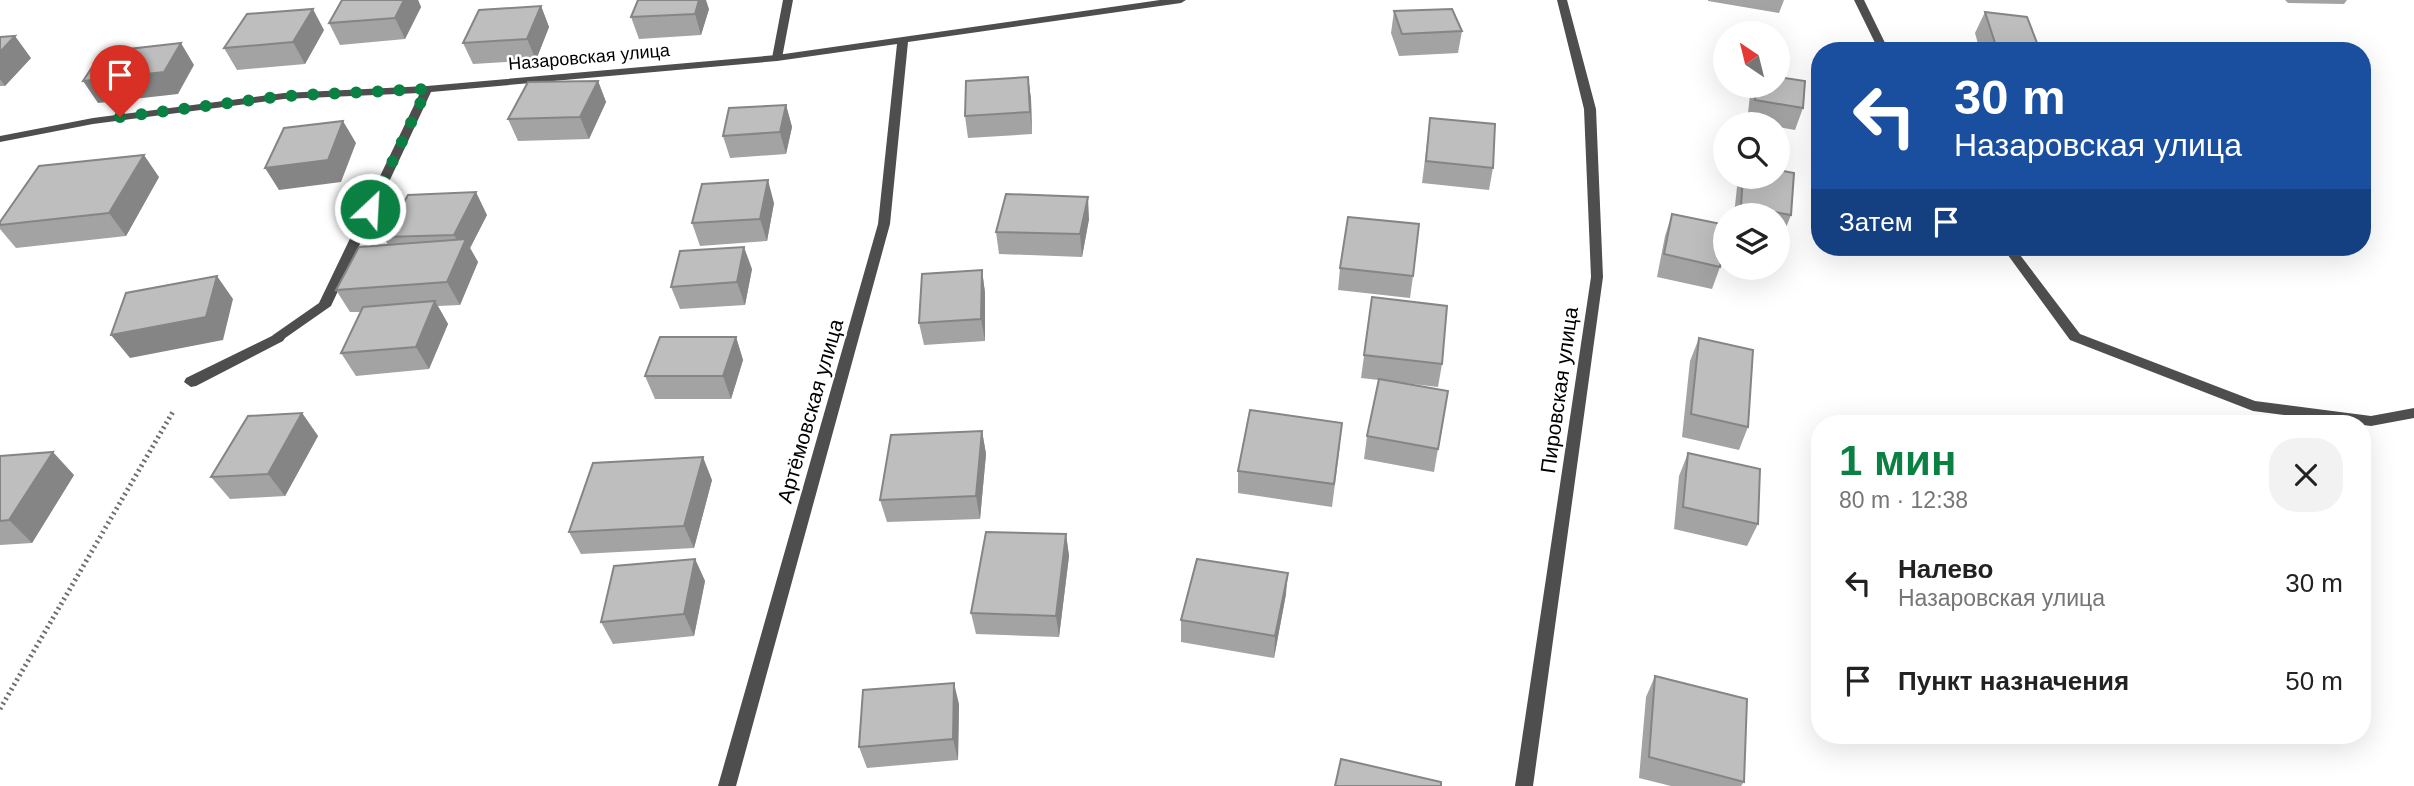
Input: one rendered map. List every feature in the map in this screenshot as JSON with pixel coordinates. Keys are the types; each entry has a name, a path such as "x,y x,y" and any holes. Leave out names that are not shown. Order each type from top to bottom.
{"street":[{"path":"777,58 788,0"},
{"name":"Назаровская улица","path":"0,139 93,121 284,96 427,89 777,58 1181,0"},
{"name":"Пировская улица","path":"1524,786 1597,277 1590,110 1562,0"},
{"path":"1859,0 1880,42"},
{"name":"Артёмовская улица","path":"727,786 884,224 903,41"},
{"path":"191,382 278,338 324,306 427,89"},
{"path":"2015,256 2075,337 2253,406 2324,415"},
{"path":"2371,421 2414,413"}],"path":[{"path":"0,709 191,382"}],"building":[{"path":"342,0 404,0 395,18 329,23"},
{"path":"638,0 699,0 695,14 631,17"},
{"path":"541,6 527,39 463,43 479,10"},
{"path":"313,9 293,42 224,48 247,14"},
{"path":"1452,9 1462,31 1402,34 1394,11"},
{"path":"1985,12 2027,17 2037,42 1995,42"},
{"path":"15,36 0,52 0,37"},
{"path":"181,43 164,72 83,81 102,52"},
{"path":"1028,77 1030,112 965,116 966,81"},
{"path":"1790,79 1805,81 1803,108 1755,100 1790,98"},
{"path":"598,81 580,117 508,119 528,82"},
{"path":"786,105 780,132 723,136 729,108"},
{"path":"1430,118 1495,124 1493,168 1426,161"},
{"path":"343,121 328,160 265,168 284,128"},
{"path":"144,155 109,213 0,225 39,166"},
{"path":"1790,172 1794,173 1791,215 1790,203 1741,203 1742,189 1790,189"},
{"path":"768,180 760,219 692,223 702,184"},
{"path":"476,192 454,235 384,237 408,195"},
{"path":"1006,194 1088,197 1080,234 996,232"},
{"path":"1672,214 1713,222 1713,265 1664,254"},
{"path":"1348,217 1419,224 1413,276 1340,268"},
{"path":"466,239 447,282 336,290 359,247"},
{"path":"744,247 737,282 671,287 680,251"},
{"path":"982,270 981,319 919,323 922,274"},
{"path":"217,276 206,317 111,335 126,293"},
{"path":"1372,297 1447,306 1442,364 1364,355"},
{"path":"435,301 416,347 341,353 363,307"},
{"path":"660,337 736,337 723,376 645,376"},
{"path":"1699,338 1753,350 1748,427 1691,414"},
{"path":"1379,379 1448,391 1438,449 1367,436"},
{"path":"1250,410 1342,423 1334,484 1238,471"},
{"path":"302,413 268,474 211,477 248,416"},
{"path":"982,431 976,496 880,500 891,435"},
{"path":"53,452 9,520 0,521 0,456"},
{"path":"1688,453 1760,469 1758,524 1683,507"},
{"path":"703,457 684,526 569,532 593,463"},
{"path":"986,532 1066,534 1056,616 971,613"},
{"path":"695,559 684,614 601,622 614,566"},
{"path":"1197,559 1288,573 1275,636 1181,620"},
{"path":"1655,676 1747,699 1744,782 1649,757"},
{"path":"954,683 953,739 859,747 863,690"},
{"path":"1341,759 1441,782 1441,786 1335,786"}],"route":[{"path":"120,117 284,96 427,89 370,209"}]}
